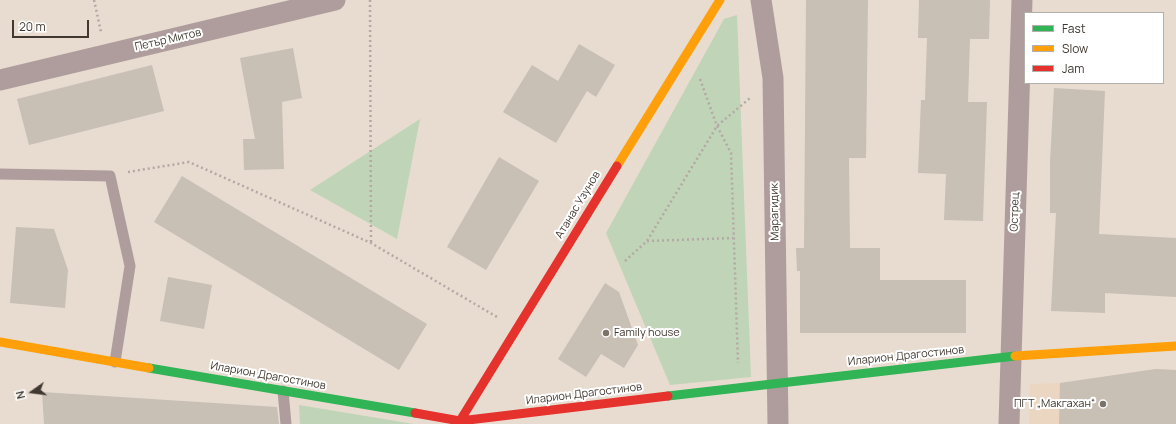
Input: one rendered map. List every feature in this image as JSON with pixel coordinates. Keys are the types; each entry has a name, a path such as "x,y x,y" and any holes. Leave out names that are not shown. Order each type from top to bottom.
{"street":[{"name":"Петър Митов","path":"0,80 335,0"},
{"name":"Атанас Узунов","path":"459,422 603,186 690,50 720,0"},
{"name":"Марагидик","path":"761,0 773,78 778,424"},
{"name":"Острец","path":"1009,424 1022,0"},
{"name":"Иларион Драгостинов","path":"0,342 459,422 545,417 739,386 1011,356 1176,346"}],"lane":[{"path":"0,174 110,176 130,266 115,362"},
{"path":"283,391 286,424"}],"path":[{"path":"94,0 107,54"},
{"path":"370,0 370,243"},
{"path":"690,50 717,126 731,153 739,386"},
{"path":"625,261 647,241 717,126 773,78"},
{"path":"110,176 189,162 370,243 517,329"},
{"path":"647,241 733,238"}],"shaded area":[{"name":"ПГТ „Макгахан“","path":"1155,369 1176,370 1176,424 1029,424 1030,384 1060,383"}],"green space":[{"path":"737,15 751,377 670,385 606,233 724,19"},
{"path":"420,119 397,239 310,190"},
{"path":"299,405 414,424 300,424"}],"building":[{"path":"806,0 868,0 866,158 849,158 850,248 880,248 880,280 966,280 966,333 800,333 800,271 797,271 796,248 804,248"},
{"path":"919,0 990,0 989,39 970,39 968,102 987,102 983,221 944,220 946,174 918,173 921,100 925,100 927,38 918,38"},
{"path":"579,44 615,65 596,97 587,91 556,143 503,112 532,65 558,81"},
{"path":"293,48 302,98 282,102 284,169 244,170 243,139 255,139 240,58"},
{"path":"152,65 164,111 29,145 17,99"},
{"path":"1054,88 1105,91 1099,234 1176,238 1176,297 1105,293 1105,313 1051,311 1056,213 1050,213 1050,162"},
{"path":"499,157 539,181 486,270 447,247"},
{"path":"182,176 427,324 399,370 154,222"},
{"path":"16,227 54,229 68,270 65,308 10,303"},
{"path":"168,277 212,285 204,329 160,321"},
{"path":"605,283 619,292 638,345 624,368 601,354 586,377 558,359"},
{"name":"ПГТ „Макгахан“","path":"1156,369 1176,370 1176,424 1059,424 1060,383"},
{"path":"42,392 277,407 279,424 44,424"}],"traffic: fast":[{"path":"668,396 1015,356"},
{"path":"149,368 415,413"}],"traffic: slow":[{"path":"617,166 720,0"},
{"path":"0,342 149,368"},
{"path":"1015,356 1176,346"}],"traffic: jam":[{"path":"458,424 617,166"},
{"path":"415,413 460,421 668,396"}],"place":[{"name":"Family house","path":"606,333"},
{"name":"ПГТ „Макгахан“","path":"1103,404"}]}
